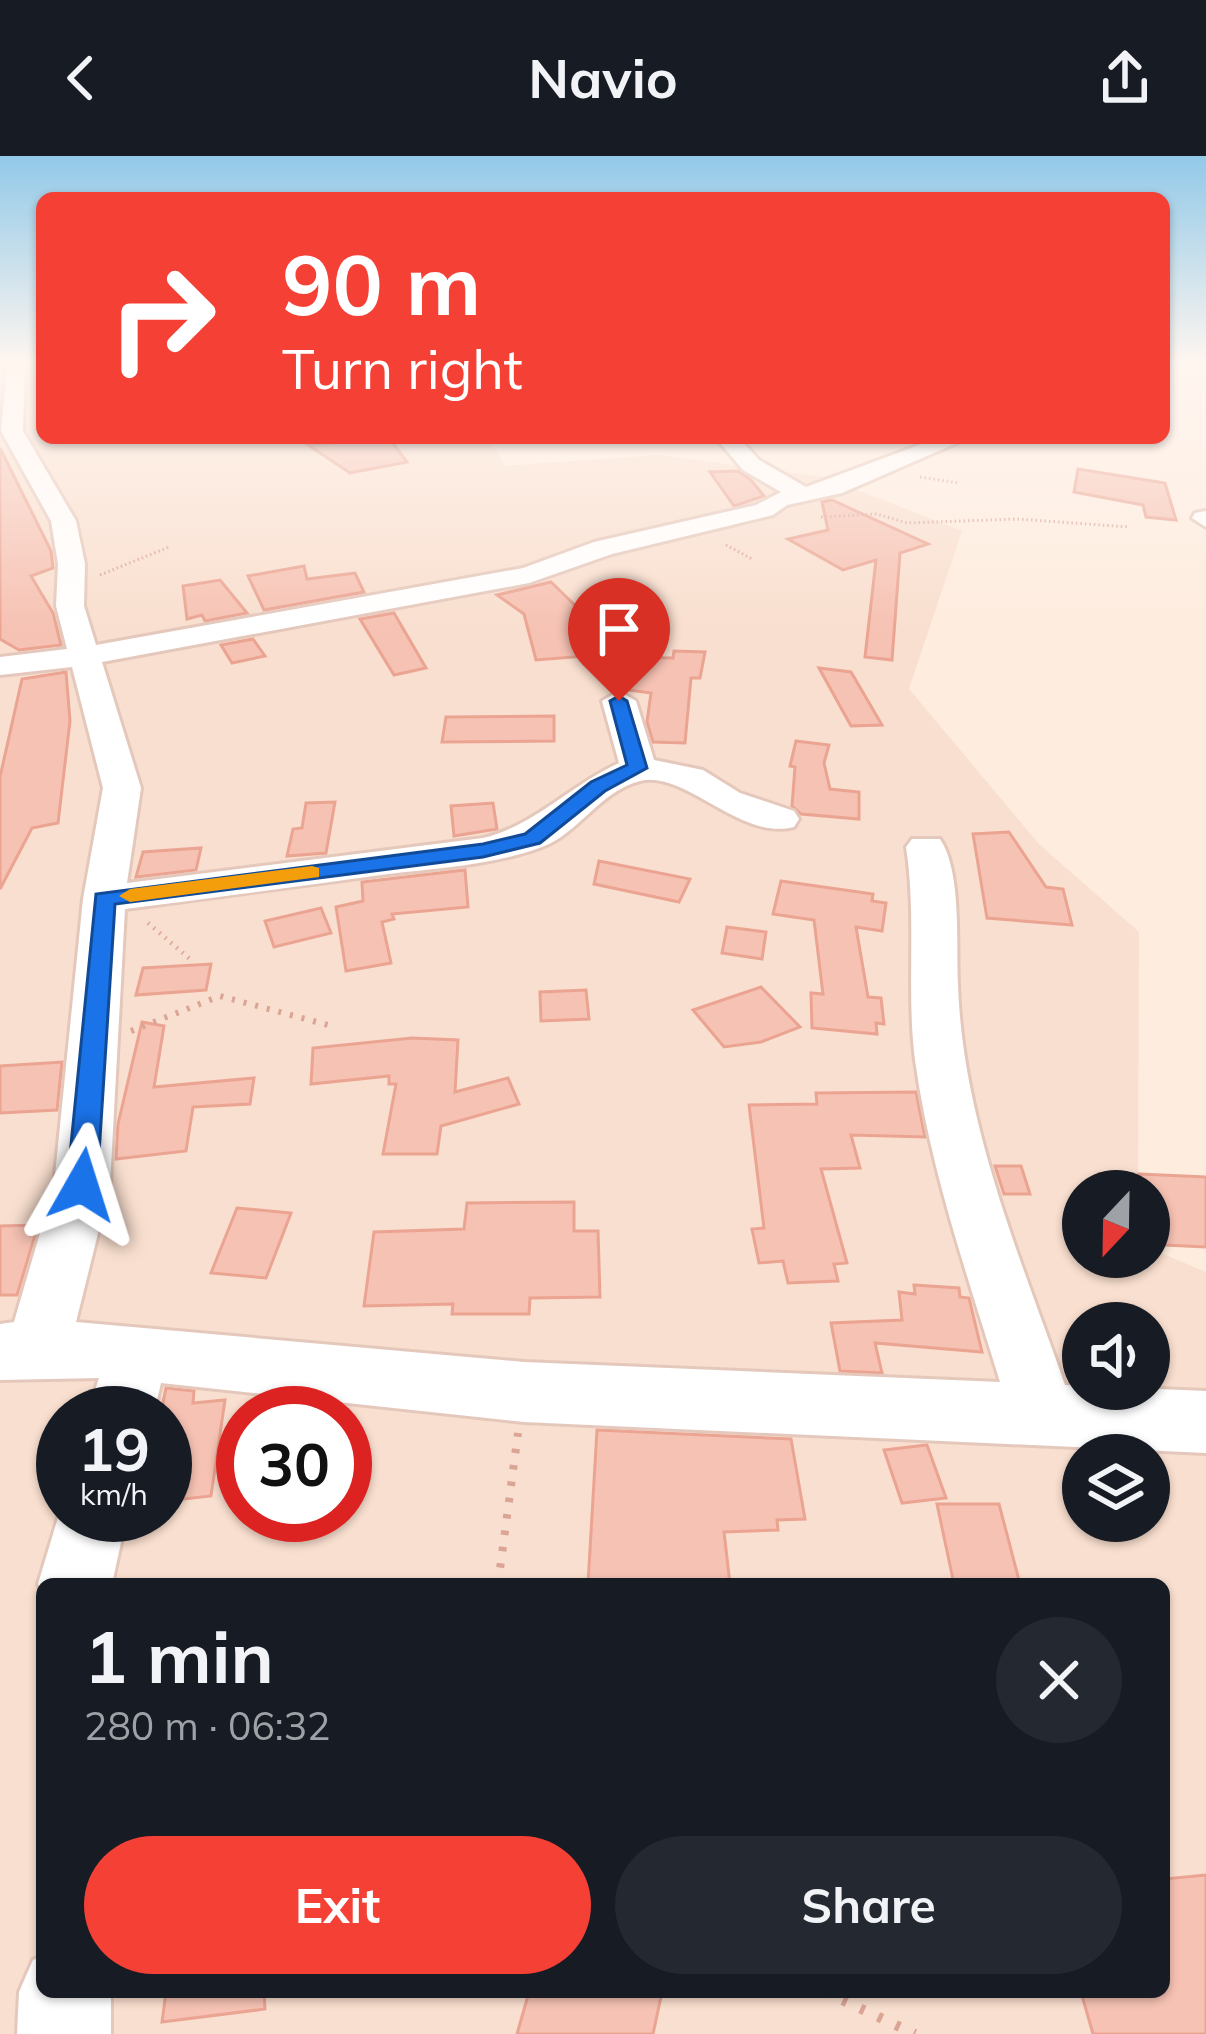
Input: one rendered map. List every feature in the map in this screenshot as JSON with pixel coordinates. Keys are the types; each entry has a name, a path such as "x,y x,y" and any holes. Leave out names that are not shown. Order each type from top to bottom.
{"street":[{"path":"22,454 64,522 74,584 70,606 122,788 104,899 82,1185 19,1350 138,1352 524,1392 1041,1411 1206,1422"},
{"path":"740,454 751,466 801,494"},
{"path":"0,666 86,656 529,574 603,548 764,510 919,454"},
{"path":"619,701 638,768"},
{"path":"104,899 500,846 532,838 598,787 638,768 690,778 727,801 780,818"},
{"path":"926,847 935,883 940,1063 997,1274 1041,1411"},
{"path":"129,1386 138,1352"},
{"path":"76,1578 85,1542"},
{"path":"64,2034 65,1998"}],"path":[{"path":"764,510 837,518 877,514 907,523 1017,519 1130,527"},
{"path":"723,543 752,559"},
{"path":"74,584 169,547"},
{"path":"104,899 136,913 191,960"},
{"path":"96,1048 220,996 328,1025"},
{"path":"499,1578 524,1392"},
{"path":"838,1998 915,2034"}],"shaded area":[{"path":"0,454 498,454 505,466 658,455 824,477 962,531 909,689 1039,844 1139,932 1138,1170 1062,1170 1062,1278 1170,1278 1170,1257 1206,1272 1206,2034 0,2034"}],"building":[{"path":"3,454 51,551 53,568 31,576 53,613 61,645 19,650 0,639"},
{"path":"321,454 401,454 407,462 350,473"},
{"path":"1078,469 1165,483 1176,520 1146,517 1143,505 1074,492"},
{"path":"738,471 764,496 734,506 710,472"},
{"path":"832,500 928,544 900,553 892,660 865,657 876,560 843,570 788,539 828,530 822,502"},
{"path":"304,566 307,579 355,573 364,592 264,610 248,576"},
{"path":"220,580 247,613 205,621 202,615 187,619 183,586"},
{"path":"551,582 624,653 536,660 524,614 497,595"},
{"path":"394,613 426,668 394,675 360,619"},
{"path":"253,639 265,656 232,663 221,645"},
{"path":"674,651 705,652 700,678 691,678 685,743 653,742 647,722 651,693 614,688 614,657 673,658"},
{"path":"819,668 851,672 882,725 851,726"},
{"path":"66,672 70,721 58,823 32,828 0,889 0,777 22,679"},
{"path":"554,716 554,741 442,742 446,717"},
{"path":"796,741 829,745 824,763 830,789 859,792 859,819 801,814 792,806 795,767 790,766"},
{"path":"335,802 326,853 287,856 293,829 302,828 306,803"},
{"path":"493,803 497,829 454,836 451,806"},
{"path":"1009,832 1046,887 1063,889 1072,925 987,918 973,834"},
{"path":"201,848 196,870 136,877 143,852"},
{"path":"599,861 690,879 679,902 594,884"},
{"path":"465,870 468,907 392,914 394,919 382,922 391,963 346,971 336,907 363,901 362,882"},
{"path":"781,881 873,894 872,901 886,903 882,931 856,927 868,997 881,998 884,1024 876,1023 877,1034 812,1028 811,993 823,994 814,920 773,914"},
{"path":"321,908 331,933 274,947 265,921"},
{"path":"727,927 766,932 762,959 722,953"},
{"path":"211,964 206,990 136,995 143,968"},
{"path":"761,987 800,1027 761,1042 724,1047 693,1010"},
{"path":"586,990 589,1019 541,1021 540,992"},
{"path":"142,1022 164,1026 154,1087 254,1078 250,1104 193,1107 186,1151 116,1159 118,1124"},
{"path":"412,1038 458,1040 455,1092 508,1078 519,1104 441,1126 437,1154 383,1154 396,1084 389,1084 389,1076 311,1084 313,1048"},
{"path":"62,1062 57,1110 0,1113 0,1066"},
{"path":"916,1092 925,1137 851,1135 860,1168 821,1169 847,1263 834,1264 838,1281 788,1283 783,1261 759,1263 752,1229 764,1228 749,1105 817,1104 816,1093"},
{"path":"995,1166 1021,1166 1030,1194 1004,1194"},
{"path":"1170,1175 1206,1177 1206,1247 1170,1245"},
{"path":"574,1202 574,1231 598,1231 600,1297 530,1298 529,1314 452,1314 453,1304 364,1306 374,1232 464,1229 467,1203"},
{"path":"237,1208 291,1213 266,1278 211,1273"},
{"path":"38,1225 17,1295 0,1295 0,1226"},
{"path":"914,1285 959,1288 960,1297 969,1298 982,1352 875,1343 882,1373 840,1371 831,1323 902,1320 899,1292 915,1294"},
{"path":"192,1391 193,1403 216,1401 211,1496 192,1498"},
{"path":"597,1430 791,1439 805,1519 777,1520 778,1530 724,1532 729,1578 588,1578"},
{"path":"927,1445 946,1498 902,1503 884,1450"},
{"path":"937,1504 999,1504 1018,1578 953,1578"},
{"path":"1206,1875 1206,2034 1093,2034 1083,1998 1170,1998 1170,1878"},
{"path":"165,1998 264,1998 265,2009 162,2022"},
{"path":"527,1998 661,1998 653,2034 517,2034"}],"slow traffic":[{"path":"130,896 312,872"}],"route":[{"path":"82,1185 104,899 483,850 532,838 598,787 638,768 619,701"}]}
